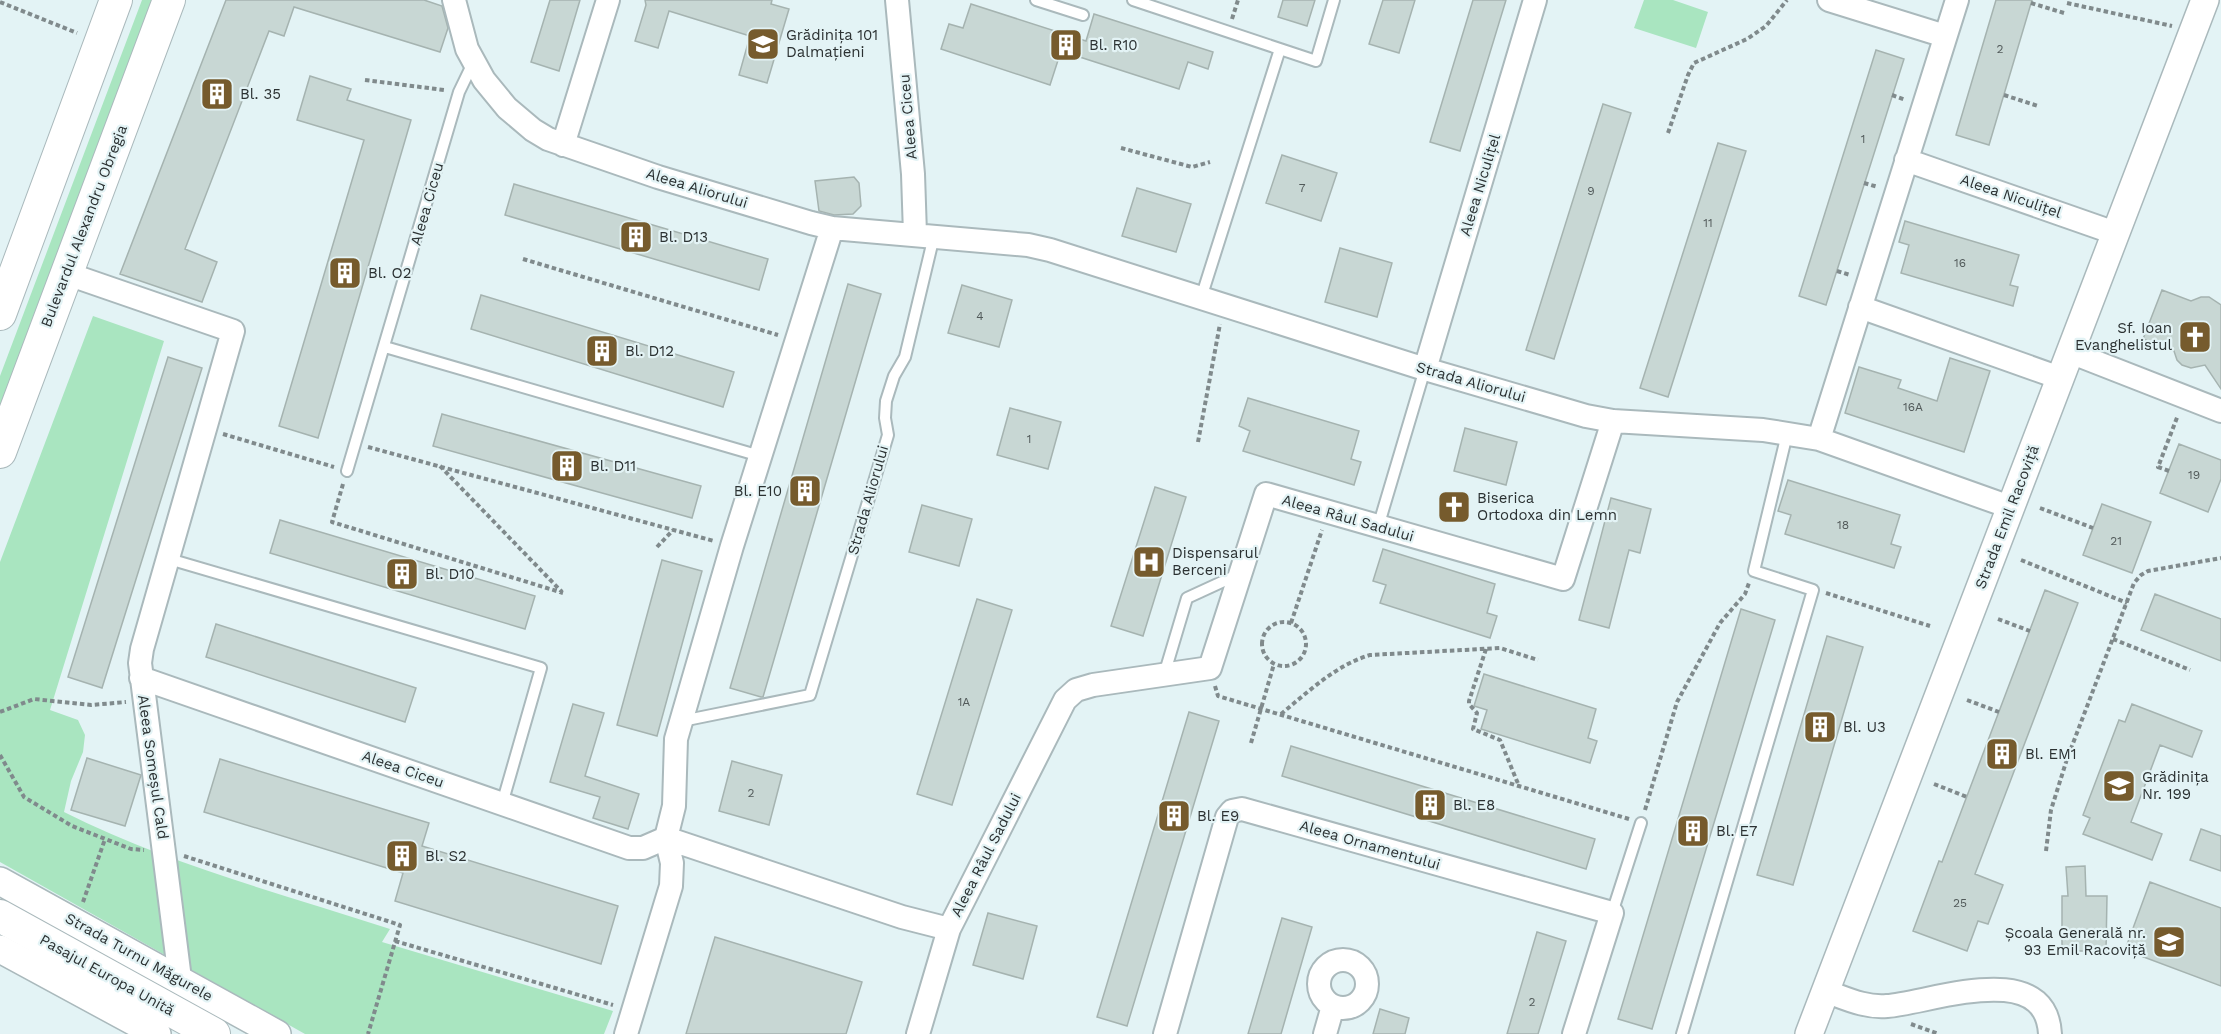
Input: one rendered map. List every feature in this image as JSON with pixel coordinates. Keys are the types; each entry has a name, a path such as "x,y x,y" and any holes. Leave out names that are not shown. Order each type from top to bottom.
{"main road":[{"path":"0,314 116,0"},
{"name":"Bulevardul Alexandru Obregia","path":"0,452 65,273 169,0"},
{"name":"Pasajul Europa Unită","path":"0,916 214,1034"}],"street":[{"name":"Aleea Aliorului","path":"454,0 473,63 494,94 533,130 563,145 658,177 832,228"},
{"path":"563,145 608,0"},
{"name":"Aleea Ciceu","path":"897,0 913,174 924,235"},
{"name":"Aleea Niculițel","path":"1425,369 1535,0"},
{"path":"1829,0 1945,36"},
{"path":"1819,439 1957,0"},
{"name":"Strada Emil Racoviță","path":"1809,1034 2205,0"},
{"name":"Aleea Niculițel","path":"1906,160 2115,232"},
{"path":"626,1034 671,886 672,863 666,838 674,806 674,754 680,722 732,546 832,228"},
{"name":"Strada Aliorului","path":"832,228 1028,245 1425,369 1586,416 1613,421 1786,434 1819,439 2010,507"},
{"name":"Aleea Someșul Cald","path":"65,273 234,332 142,649 141,678 180,979"},
{"path":"1860,307 2060,378"},
{"path":"2070,352 2221,411"},
{"name":"Aleea Râul Sadului","path":"918,1034 949,929 1065,700 1076,690 1093,685 1210,668 1266,494 1563,579 1613,421"},
{"name":"Aleea Ciceu","path":"141,678 630,848 644,848 666,838"},
{"name":"Aleea Ornamentului","path":"1165,1034 1227,817 1232,811 1242,809 1612,913"},
{"path":"666,838 902,917 949,929"},
{"name":"Strada Turnu Măgurele","path":"0,881 278,1034"},
{"path":"1574,1034 1612,913"},
{"path":"0,950 13,962 157,1034"},
{"path":"1825,991 1875,1006 1910,1003 1974,990 2014,991 2025,995 2039,1007 2048,1021 2050,1034"},
{"path":"1325,1034 1333,1006"}],"lane":[{"path":"1036,0 1083,15"},
{"path":"1133,0 1316,61 1334,0"},
{"path":"1201,298 1280,49"},
{"name":"Aleea Ciceu","path":"348,471 459,92 473,63"},
{"name":"Strada Aliorului","path":"680,722 810,695 888,435 885,418 886,401 894,376 905,357 924,235"},
{"path":"385,347 760,456"},
{"path":"1378,527 1425,369"},
{"path":"1682,1034 1813,590 1754,571 1786,434"},
{"path":"169,558 541,668 502,804"},
{"path":"1164,675 1187,598 1240,574"},
{"path":"1612,913 1641,823"}],"path":[{"path":"1668,133 1694,63 1747,39 1766,26 1787,0"},
{"path":"0,2 100,42"},
{"path":"2031,3 2064,13"},
{"path":"2067,3 2193,30"},
{"path":"364,80 459,92"},
{"path":"2004,95 2038,105"},
{"path":"1120,148 1192,167 1210,162"},
{"path":"523,259 796,340"},
{"path":"1198,442 1224,306"},
{"path":"2169,471 2158,467 2185,397"},
{"path":"206,429 348,471 332,522 563,593 440,466"},
{"path":"356,444 732,546"},
{"path":"2040,507 2093,528"},
{"path":"1291,623 1328,512"},
{"path":"657,547 673,530"},
{"path":"2046,851 2051,810 2067,759 2134,583 2140,575 2148,571 2221,558"},
{"path":"2020,560 2127,603"},
{"path":"1210,668 1218,696 1641,823 1677,702 1720,623 1745,594 1754,571"},
{"path":"1813,590 1930,626"},
{"path":"1998,619 2030,631"},
{"path":"1277,623 1291,623 1298,627 1305,639 1304,653 1300,659 1288,666 1274,664 1264,654 1262,639 1270,626 1277,623"},
{"path":"2113,639 2190,670"},
{"path":"1280,714 1334,672 1359,658 1384,653 1500,648 1538,660"},
{"path":"1486,649 1469,701 1478,713 1473,729 1500,740 1519,786"},
{"path":"1251,743 1274,664"},
{"path":"0,712 34,699 91,705 144,700"},
{"path":"1967,700 1999,712"},
{"path":"0,755 24,798 72,826 130,849 164,850 400,925 368,1034"},
{"path":"1934,784 1967,797"},
{"path":"76,922 105,839"},
{"path":"395,941 633,1011"}],"green space":[{"path":"142,0 156,0 0,411 0,376"},
{"path":"1644,0 1673,0 1708,12 1696,48 1634,28"},
{"path":"93,316 164,341 50,710 78,720 85,735 83,752 71,781 64,812 183,862 390,929 382,942 613,1011 604,1034 305,1034 0,862 0,562"}],"building":[{"name":"Bl. 35","path":"226,0 424,0 442,6 448,28 440,52 294,7 284,36 269,31 185,249 217,262 202,302 120,274"},
{"path":"550,0 580,0 559,71 531,62"},
{"name":"Grădinița 101 Dalmațieni","path":"645,0 772,0 771,4 789,9 767,83 739,75 750,36 669,11 658,48 635,41 646,5"},
{"path":"1283,0 1315,0 1307,26 1278,17"},
{"path":"1383,0 1415,0 1399,53 1369,44"},
{"path":"1473,0 1506,0 1460,151 1430,142"},
{"path":"1996,0 2032,0 1989,145 1956,135"},
{"name":"Bl. R10","path":"971,4 1086,41 1094,14 1213,52 1208,69 1188,62 1179,89 1061,51 1050,85 941,49 949,24 963,28"},
{"path":"1876,50 1904,59 1826,305 1799,296"},
{"name":"Bl. O2","path":"310,76 351,89 347,100 411,120 318,438 279,426 364,140 297,120"},
{"path":"1603,104 1631,113 1554,359 1526,350"},
{"path":"1718,143 1746,151 1668,397 1640,388"},
{"path":"1282,155 1337,173 1321,221 1266,203"},
{"path":"854,177 859,183 861,206 853,214 834,215 819,211 815,181"},
{"name":"Bl. D13","path":"514,184 768,259 759,290 505,215"},
{"path":"1137,188 1191,204 1176,252 1122,236"},
{"path":"1905,221 2019,255 2010,285 2018,287 2013,306 1901,273 1909,245 1899,242"},
{"path":"1340,248 1392,263 1377,317 1325,302"},
{"name":"Bl. E10","path":"848,284 881,294 763,697 761,697 730,688"},
{"path":"962,285 1012,300 999,347 948,333"},
{"path":"2162,290 2191,301 2209,297 2221,305 2221,389 2205,365 2191,368 2182,365 2177,360 2174,351 2143,339"},
{"name":"Bl. D12","path":"481,295 734,372 723,407 471,329"},
{"path":"168,357 202,368 102,688 68,677"},
{"path":"1950,358 1990,371 1964,452 1845,413 1859,367 1901,380 1898,388 1937,401"},
{"path":"1248,398 1359,431 1351,459 1361,462 1354,485 1243,451 1250,431 1239,426"},
{"path":"1010,408 1061,422 1048,469 997,455"},
{"name":"Bl. D11","path":"442,414 701,486 692,518 433,446"},
{"path":"1465,428 1517,442 1506,485 1454,471"},
{"path":"2179,444 2221,460 2221,479 2208,512 2160,493"},
{"path":"1788,480 1900,515 1891,544 1901,547 1894,568 1785,534 1791,515 1778,511"},
{"name":"Dispensarul Berceni","path":"1155,487 1186,497 1143,636 1111,626"},
{"path":"1611,498 1651,509 1640,553 1629,550 1609,628 1579,620"},
{"path":"2102,504 2151,522 2132,573 2083,555"},
{"path":"922,505 972,519 959,566 909,552"},
{"name":"Bl. D10","path":"280,520 535,596 525,629 270,553"},
{"path":"1383,549 1495,584 1487,613 1497,616 1490,638 1380,603 1386,585 1373,581"},
{"path":"662,560 702,571 657,736 617,725"},
{"name":"Bl. EM1","path":"2045,590 2078,603 1975,874 2003,885 1988,924 1978,921 1967,951 1913,931 1939,861 1942,862"},
{"path":"2155,594 2221,619 2221,661 2141,630"},
{"path":"977,599 1012,610 952,805 917,794"},
{"name":"Bl. E7","path":"1741,609 1775,620 1652,1029 1618,1019"},
{"path":"216,624 416,688 405,722 206,657"},
{"name":"Bl. U3","path":"1827,636 1863,647 1793,885 1757,875"},
{"path":"1484,674 1596,709 1588,738 1597,741 1590,763 1481,729 1487,710 1474,706"},
{"path":"573,704 604,713 585,776 639,794 628,829 593,818 600,797 550,782"},
{"name":"Grădinița Nr. 199","path":"2132,704 2202,731 2192,757 2160,745 2131,822 2162,834 2152,860 2083,834 2090,818 2083,815 2119,720 2125,722"},
{"name":"Bl. E9","path":"1189,712 1219,721 1127,1026 1097,1017"},
{"name":"Bl. E8","path":"1291,746 1595,839 1586,869 1282,776"},
{"path":"87,758 141,775 125,826 71,810"},
{"name":"Bl. S2","path":"220,759 429,823 422,846 618,906 601,964 395,901 403,873 204,812"},
{"path":"732,761 782,775 769,825 719,811"},
{"path":"2201,829 2221,836 2221,871 2190,860"},
{"path":"2085,866 2086,896 2107,896 2106,951 2062,951 2062,896 2068,896 2066,867"},
{"path":"2150,882 2221,908 2221,986 2125,950"},
{"path":"988,913 1037,926 1023,979 973,965"},
{"path":"1282,918 1312,927 1281,1034 1248,1034"},
{"path":"1537,932 1566,941 1538,1034 1507,1034"},
{"path":"715,937 862,982 846,1034 686,1034"},
{"path":"1380,1009 1409,1018 1405,1034 1373,1034"}],"place":[{"name":"Grădinița 101 Dalmațieni","path":"763,44"},
{"name":"Bl. R10","path":"1066,45"},
{"name":"Bl. 35","path":"217,94"},
{"name":"Bl. D13","path":"636,237"},
{"name":"Bl. O2","path":"345,273"},
{"name":"Sf. Ioan Evanghelistul","path":"2195,337"},
{"name":"Bl. D12","path":"602,351"},
{"name":"Bl. D11","path":"567,466"},
{"name":"Bl. E10","path":"805,491"},
{"name":"Biserica Ortodoxa din Lemn","path":"1454,507"},
{"name":"Dispensarul Berceni","path":"1149,562"},
{"name":"Bl. D10","path":"402,574"},
{"name":"Bl. U3","path":"1820,727"},
{"name":"Bl. EM1","path":"2002,754"},
{"name":"Grădinița Nr. 199","path":"2119,786"},
{"name":"Bl. E8","path":"1430,805"},
{"name":"Bl. E9","path":"1174,816"},
{"name":"Bl. E7","path":"1693,831"},
{"name":"Bl. S2","path":"402,856"},
{"name":"Școala Generală nr. 93 Emil Racoviță","path":"2169,942"}]}
